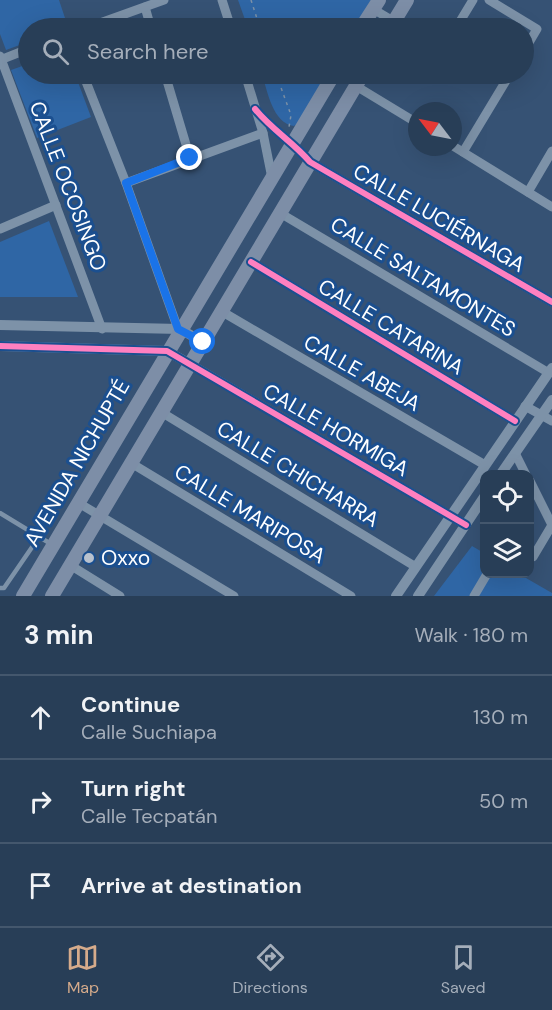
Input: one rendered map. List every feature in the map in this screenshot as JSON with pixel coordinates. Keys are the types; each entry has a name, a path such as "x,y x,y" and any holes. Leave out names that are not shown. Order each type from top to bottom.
{"main road":[{"path":"399,18 407,0"},
{"path":"368,18 376,5"},
{"name":"AVENIDA NICHUPTÉ","path":"23,596 179,329 272,178 290,141 327,84"},
{"path":"52,596 357,84"}],"street":[{"path":"114,18 164,0"},
{"path":"222,0 228,18"},
{"path":"462,18 473,0"},
{"path":"489,0 519,18"},
{"path":"376,5 388,18"},
{"path":"145,7 149,18"},
{"path":"0,58 18,53"},
{"name":"CALLE OCOSINGO","path":"0,58 102,329"},
{"path":"87,84 179,329"},
{"path":"168,84 190,158"},
{"path":"248,84 263,133 272,178"},
{"path":"364,84 408,116"},
{"path":"504,84 463,152 552,207"},
{"name":"CALLE LUCIÉRNAGA","path":"255,109 270,128 290,141 310,162 552,302"},
{"path":"126,183 263,133"},
{"path":"528,192 552,151"},
{"path":"0,229 56,206"},
{"name":"CALLE SALTAMONTES","path":"280,213 550,370"},
{"name":"CALLE CATARINA","path":"251,262 515,422"},
{"name":"CALLE ABEJA","path":"221,311 485,465"},
{"path":"0,325 179,329 203,342"},
{"path":"0,346 167,351 190,364"},
{"name":"CALLE HORMIGA","path":"190,364 466,525"},
{"path":"397,596 550,370"},
{"path":"503,470 552,400"},
{"path":"525,406 552,421"},
{"name":"CALLE CHICHARRA","path":"161,412 416,567"},
{"path":"514,453 524,470"},
{"name":"CALLE MARIPOSA","path":"131,463 351,596"},
{"path":"534,489 552,525 534,555"},
{"path":"78,502 234,596"},
{"path":"418,596 480,503"},
{"path":"70,565 120,596"},
{"path":"474,596 484,578"}],"lane":[{"path":"0,513 53,546"},
{"path":"0,588 4,588 11,579 39,537"}],"path":[{"path":"251,0 257,18"},
{"path":"280,84 291,115 290,141"}],"shaded area":[{"path":"0,0 59,0 65,18 18,18 18,46 6,50 0,34"},
{"path":"238,0 371,0 361,18 244,18"},
{"path":"18,68 18,84 79,84 91,117 37,138 11,70"},
{"path":"265,84 323,84 301,121 294,126 281,119"},
{"path":"49,221 78,297 0,297 0,242"},
{"path":"472,546 480,551 480,578 526,578 552,593 552,596 434,596"}],"cycle path":[{"path":"255,109 310,162 552,302"},
{"path":"251,262 515,421"},
{"path":"0,346 167,351 466,525"}],"place":[{"name":"Oxxo","path":"89,558"}],"route":[{"path":"190,158 126,183 178,329 203,342"}]}
